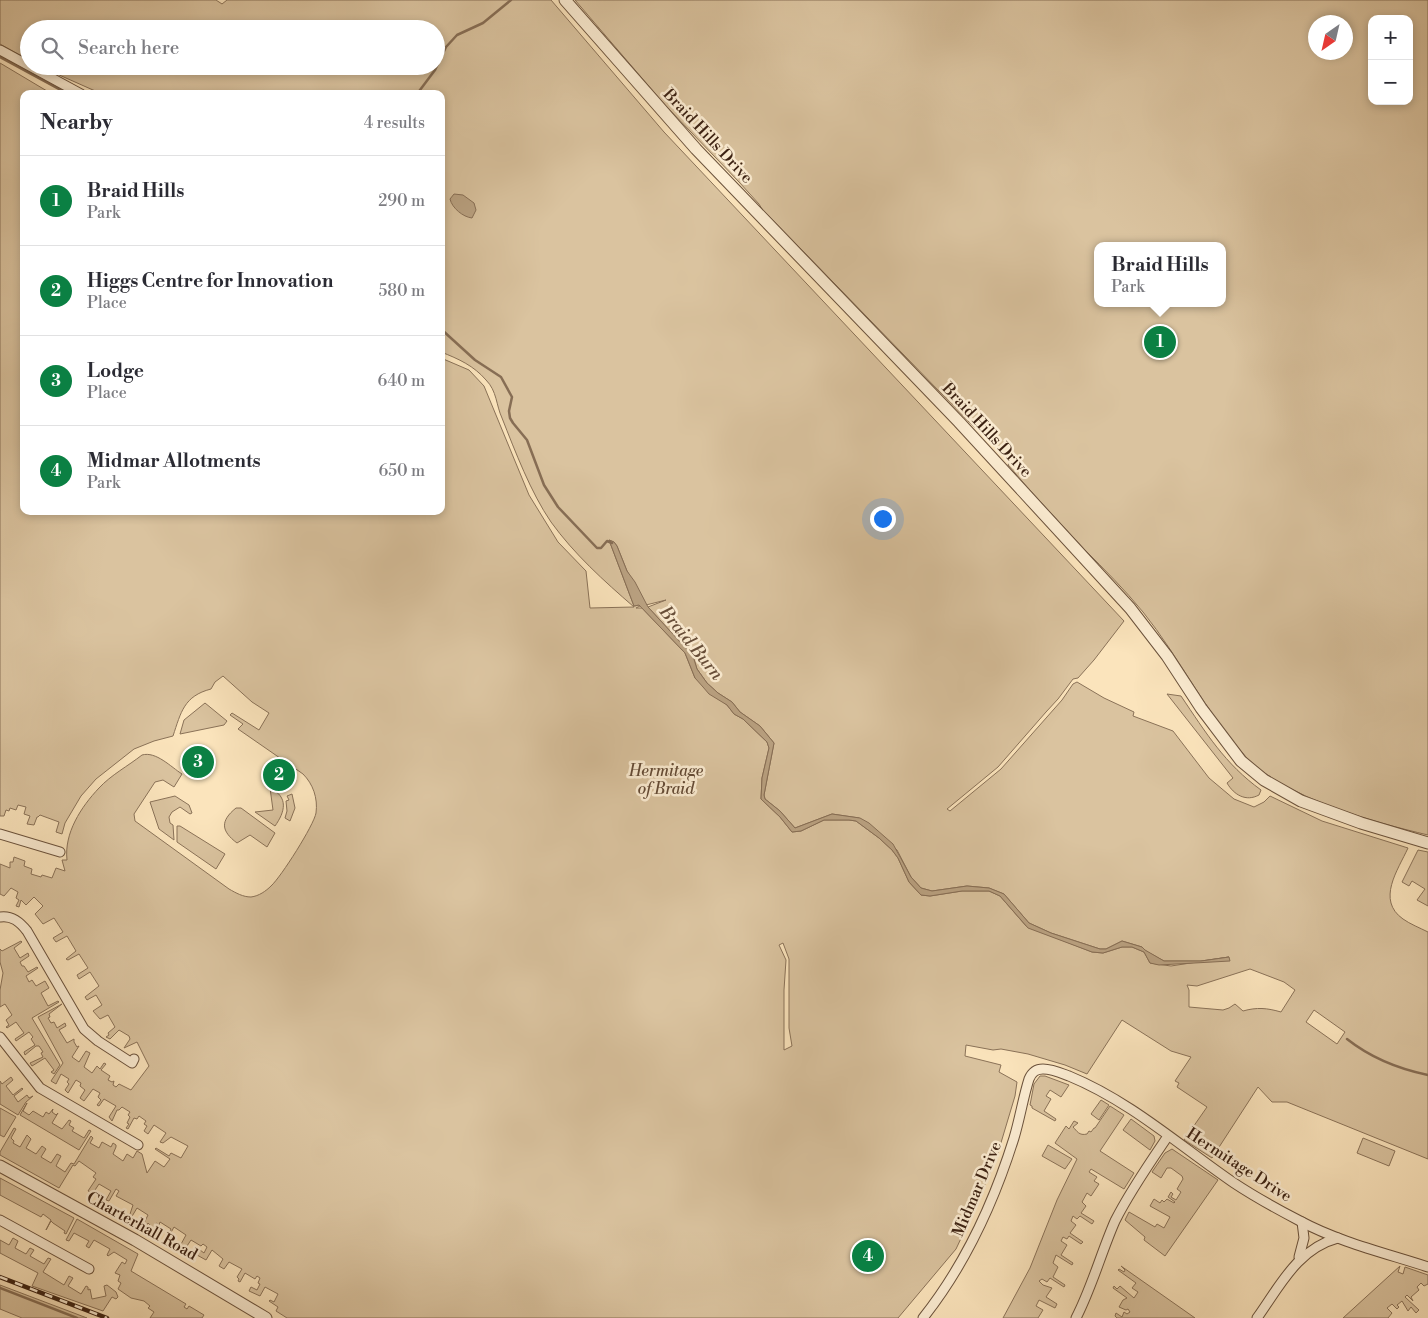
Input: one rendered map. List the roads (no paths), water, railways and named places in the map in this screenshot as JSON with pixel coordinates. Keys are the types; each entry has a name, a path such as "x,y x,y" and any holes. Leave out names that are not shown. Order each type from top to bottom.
{"street":[{"name":"Braid Hills Drive","path":"565,0 696,150 959,422 1130,608 1167,656 1201,708 1241,761 1264,780 1301,801 1361,823 1428,843"},
{"path":"0,50 20,61"},
{"path":"46,75 74,90"},
{"path":"0,834 60,852"},
{"path":"0,917 7,916 14,919 27,931 84,1029 98,1041 132,1063 134,1059"},
{"path":"0,1037 40,1088 138,1145"},
{"name":"Hermitage Drive","path":"1044,1069 1074,1078 1100,1092 1168,1136 1236,1184 1302,1222 1339,1238 1428,1267"},
{"name":"Midmar Drive","path":"923,1318 946,1285 974,1238 1006,1164 1029,1079 1034,1071 1044,1069"},
{"path":"1076,1318 1118,1217 1137,1183 1168,1136"},
{"name":"Charterhall Road","path":"0,1166 135,1240 266,1318"},
{"path":"0,1220 89,1269"},
{"path":"1298,1260 1304,1241 1302,1222"},
{"path":"1257,1318 1298,1260 1316,1246 1339,1238"}],"waterway":[{"path":"445,49 457,35 483,23 511,0"},
{"name":"Braid Burn","path":"0,57 20,68"},
{"name":"Braid Burn","path":"33,75 61,90"},
{"path":"420,90 431,75"},
{"name":"Braid Burn","path":"445,333 475,360 501,377 512,397 509,411 510,418 527,440 544,485 558,507 597,548 601,548 607,541 612,543"},
{"name":"Braid Burn","path":"1347,1039 1366,1052 1386,1062 1406,1070 1428,1075"},
{"path":"0,1288 77,1318"}],"railway":[{"path":"0,1277 107,1318"}],"place":[{"name":"Braid Hills","path":"1160,342"},
{"name":"Lodge","path":"198,762"},
{"name":"Higgs Centre for Innovation","path":"279,775"},
{"name":"Midmar Allotments","path":"868,1256"}],"park label":[{"name":"Hermitage of Braid","path":"666,780"}]}
